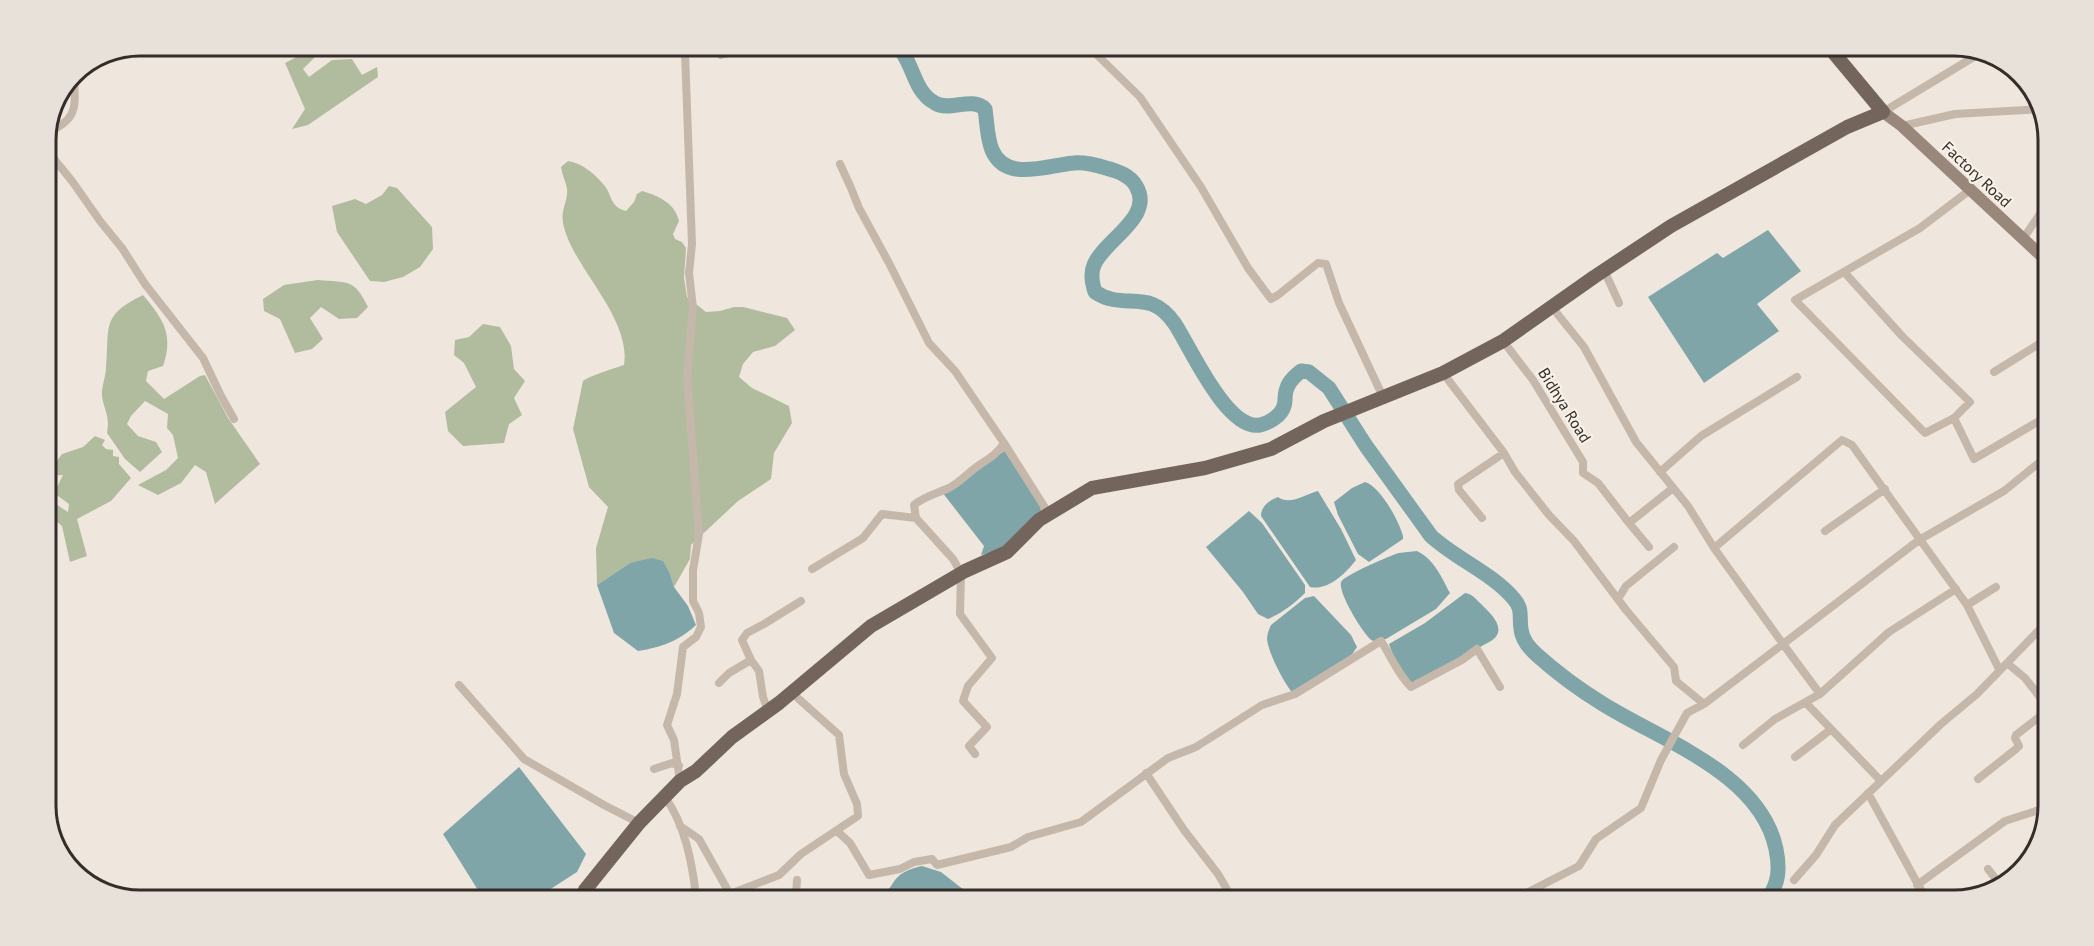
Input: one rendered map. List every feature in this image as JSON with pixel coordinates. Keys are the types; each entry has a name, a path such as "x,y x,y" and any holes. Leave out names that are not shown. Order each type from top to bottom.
{"main road":[{"path":"589,890 639,823 680,781 696,771 732,737 768,711 871,626 961,573 1007,552 1040,520 1092,489 1205,468 1271,449 1324,421 1443,373 1503,341 1671,226 1826,138 1883,112 1836,55"},
{"name":"Factory Road","path":"1883,112 1902,126 2038,253"}],"street":[{"path":"680,781 674,740 667,725 677,694 683,647 696,637 701,627 699,613 693,601 693,570 699,534 687,377 693,308 689,273 692,244 685,55"},
{"path":"1097,55 1140,97 1201,187 1248,268 1270,299 1318,263 1326,264 1339,303 1383,397"},
{"path":"1883,112 1973,58"},
{"path":"57,128 71,117 76,106 75,86"},
{"path":"1902,126 1955,114 2033,109"},
{"path":"56,161 122,248 145,284 203,358 220,396 234,419"},
{"path":"840,165 859,208 929,343 955,371 1050,514"},
{"path":"1845,273 1902,336 1970,402 1954,418 1925,433 1795,300 1920,228 1970,190"},
{"path":"2023,239 2038,217"},
{"path":"1604,270 1619,303"},
{"path":"1551,306 1584,347 1636,442 1688,506 1714,548 1820,694"},
{"name":"Bidhya Road","path":"1503,341 1533,380 1583,462 1583,473 1598,483 1649,547"},
{"path":"1994,372 2038,345"},
{"path":"1443,373 1504,453 1515,472 1549,515 1574,541 1674,668 1676,681 1704,704"},
{"path":"1660,472 1701,436 1797,377"},
{"path":"1954,418 1974,459 2038,422"},
{"path":"1714,548 1842,440 1852,445 1967,605 2000,669"},
{"path":"975,754 969,746 987,727 963,701 968,686 992,658 960,614 961,573 953,559 916,518 914,505 923,498 950,488 968,476 999,452 1004,443"},
{"path":"1482,518 1459,490 1458,484 1504,453"},
{"path":"1532,890 1579,866 1596,839 1641,808 1661,760 1687,713 1704,704 1920,540 2004,491 2038,463"},
{"path":"1629,523 1673,488"},
{"path":"1825,531 1885,489"},
{"path":"812,569 863,538 882,514 916,518"},
{"path":"1618,599 1626,586 1674,547"},
{"path":"1967,605 1996,587"},
{"path":"1743,746 1775,719 1820,694 1889,632 1956,590"},
{"path":"768,711 763,697 759,671 742,640 747,633 801,601"},
{"path":"1794,880 1816,855 1835,825 1948,717 1977,694 2038,631"},
{"path":"837,831 850,843 869,875 900,869 914,862 932,859 937,865 945,864 1011,847 1028,837 1081,822 1168,758 1199,745 1262,705 1303,690 1381,641 1403,679 1411,687 1462,660 1477,649 1500,687"},
{"path":"719,683 751,660"},
{"path":"2007,663 2025,678 2038,694"},
{"path":"459,685 525,759 639,823"},
{"path":"742,890 779,875 801,854 858,816 857,804 844,774 839,735 791,692"},
{"path":"1806,703 1881,781"},
{"path":"1978,779 2019,746 2016,735 2038,718"},
{"path":"1795,757 1830,730"},
{"path":"654,769 672,763 679,766"},
{"path":"1146,773 1227,890"},
{"path":"1868,793 1920,890"},
{"path":"665,797 675,811 681,826 695,890"},
{"path":"1917,885 2004,821 2038,810"},
{"path":"681,826 699,839 727,890"},
{"path":"1988,869 1996,879"},
{"path":"796,890 797,880"}],"green space":[{"path":"300,55 316,56 303,69 309,77 332,60 352,59 362,75 377,67 378,77 308,125 292,129 305,109 285,63"},
{"path":"713,55 731,55 730,57 720,59"},
{"path":"568,161 583,167 597,177 607,189 614,203 621,209 626,211 634,202 637,194 642,191 660,198 674,209 679,221 673,234 675,239 682,242 686,248 684,278 687,297 706,312 743,307 787,318 795,330 775,346 753,352 743,364 739,377 752,388 789,406 792,423 774,453 771,479 738,501 691,545 690,559 674,587 670,574 630,563 597,585 596,548 608,507 589,487 573,429 583,381 624,365 624,349 614,317 575,254 565,229 563,215 567,189 561,167"},
{"path":"389,186 397,188 432,227 433,249 420,267 403,277 384,282 370,281 337,232 332,206 355,199 366,204 382,195"},
{"path":"318,280 349,284 358,291 368,307 357,318 339,319 321,307 310,318 323,339 312,349 295,353 280,319 264,311 263,299 284,285"},
{"path":"143,295 161,320 167,336 163,366 148,371 146,381 164,399 205,375 228,418 260,464 215,504 206,472 195,465 181,483 158,495 138,485 166,470 178,458 173,435 167,428 168,414 145,401 127,424 138,436 156,442 162,452 140,472 125,459 107,433 107,417 102,393 110,324 113,317 129,302"},
{"path":"483,324 500,327 511,346 514,369 525,381 514,398 522,415 509,424 504,443 463,446 448,431 445,412 476,387 464,363 454,355 455,340 469,337"},
{"path":"95,436 105,440 102,445 106,449 113,450 113,456 119,457 119,464 131,478 111,501 77,519 87,556 70,562 62,526 56,521 56,504 68,512 69,504 56,494 56,489 63,475 56,475 56,462 62,454 83,447"}],"water":[{"path":"1768,230 1801,271 1757,304 1779,331 1704,383 1648,297 1717,253 1723,258"},
{"path":"1004,451 1040,503 1041,511 1010,548 981,555 984,546 942,492"},
{"path":"1365,482 1383,497 1403,536 1403,539 1369,562 1358,554 1338,515 1334,502 1352,488"},
{"path":"1318,491 1341,529 1356,560 1336,580 1317,588 1310,587 1261,516 1261,512 1264,506 1275,498 1293,500"},
{"path":"1249,511 1262,523 1305,585 1305,593 1301,597 1268,619 1258,614 1206,547"},
{"path":"1417,551 1433,564 1450,593 1436,609 1386,639 1373,641 1366,635 1351,612 1343,594 1341,582 1358,571 1399,553"},
{"path":"652,558 663,561 674,587 688,606 696,625 670,642 638,651 614,633 597,585 630,563"},
{"path":"1465,593 1473,596 1493,616 1498,626 1496,636 1491,641 1414,683 1409,683 1389,644 1425,623"},
{"path":"1314,596 1351,635 1357,647 1351,656 1291,691 1273,659 1268,645 1268,633 1271,625 1305,598"},
{"path":"519,767 586,854 577,872 549,890 478,890 443,834"},
{"path":"922,866 941,872 964,890 888,890 901,874"}],"waterway":[{"path":"904,55 922,92 935,103 947,106 974,104 985,109 992,150 998,160 1007,166 1028,170 1086,163 1123,174 1130,179 1136,186 1140,197 1139,208 1134,218 1107,246 1094,265 1092,278 1095,292 1116,300 1146,302 1165,313 1175,324 1223,402 1235,415 1247,423 1260,425 1277,416 1284,406 1288,385 1301,371 1309,372 1329,388 1366,446 1431,536 1495,581 1514,599 1520,610 1523,637 1534,652 1594,699 1706,762 1730,779 1751,799 1766,822 1776,849 1778,869 1773,890"}]}
